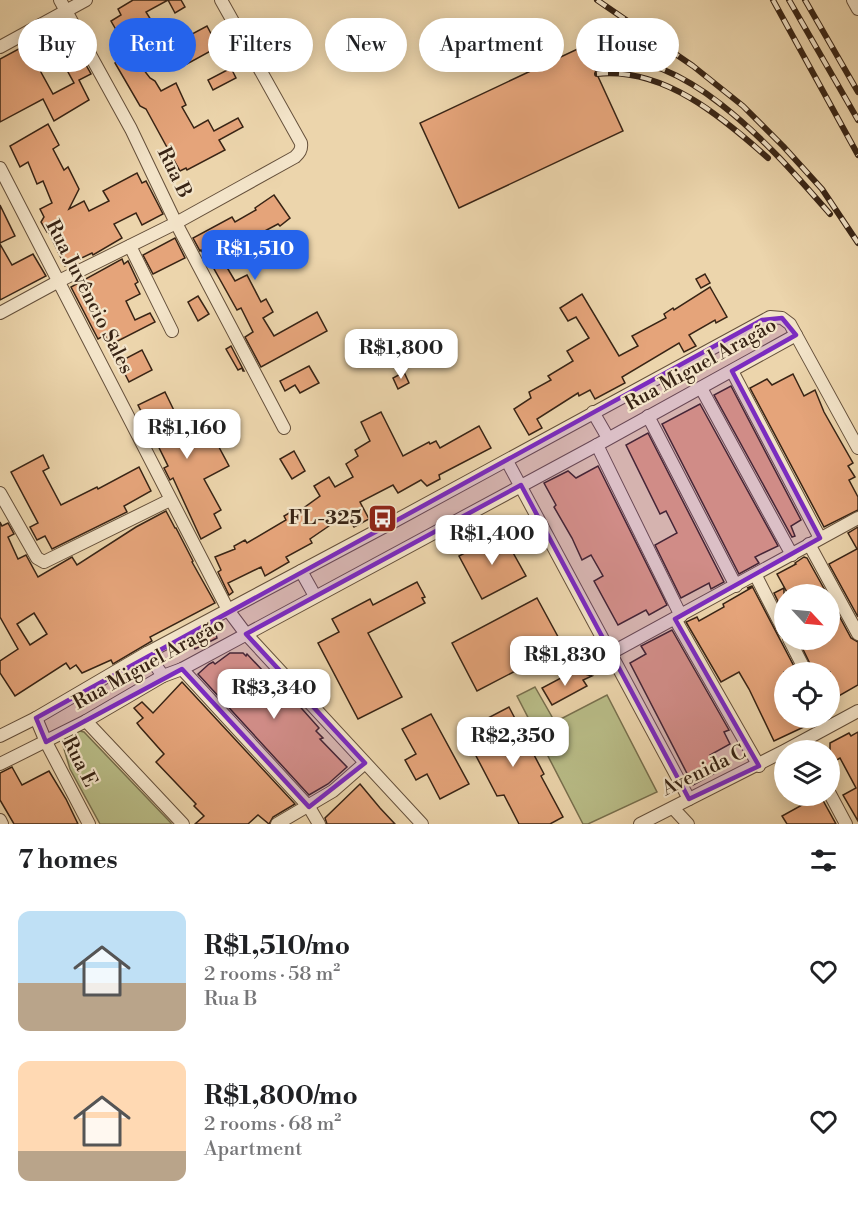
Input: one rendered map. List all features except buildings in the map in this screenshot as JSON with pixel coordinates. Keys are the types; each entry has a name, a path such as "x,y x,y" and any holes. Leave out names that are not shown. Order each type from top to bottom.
{"street":[{"path":"0,46 63,6 86,0"},
{"path":"0,313 176,223 295,158 301,148 301,143 221,0"},
{"path":"853,0 858,9"},
{"name":"Rua B","path":"63,6 131,129 176,223 284,428"},
{"name":"Rua Juvêncio Sales","path":"0,168 228,610 246,634 422,824"},
{"path":"130,246 172,331"},
{"name":"Rua Miguel Aragão","path":"0,736 36,718 147,653 507,461 762,320 782,318 790,324 796,335 182,669 163,676 86,721 0,764"},
{"path":"796,335 858,448"},
{"path":"732,371 858,634"},
{"path":"701,388 792,555"},
{"path":"593,412 608,438"},
{"path":"648,416 736,586"},
{"path":"597,445 678,617 759,765"},
{"path":"507,461 690,799"},
{"path":"0,494 37,558 44,562 170,500"},
{"path":"611,653 756,576 858,518"},
{"path":"302,571 315,596"},
{"path":"756,576 774,611"},
{"path":"147,653 163,676"},
{"path":"182,669 309,807 318,824"},
{"name":"Avenida C","path":"840,718 858,711"},
{"name":"Rua E","path":"36,718 89,824"},
{"path":"86,721 183,824"},
{"name":"Avenida C","path":"810,740 824,728"},
{"name":"Avenida C","path":"640,824 774,757"},
{"path":"277,824 333,791 365,763"},
{"path":"836,806 846,824"},
{"path":"673,807 688,824"}],"highlighted area":[{"path":"782,318 796,335 732,371 820,538 675,619 759,766 689,799 521,485 246,634 365,763 309,807 182,669 46,742 36,718 762,320"}],"green space":[{"path":"535,687 555,722 607,695 657,792 588,824 583,824 517,696"},
{"path":"75,730 84,732 172,824 100,824 70,769 62,742 66,735"}],"railway":[{"path":"597,0 693,66 743,106 822,189 858,243"},
{"path":"773,0 858,155"},
{"path":"789,0 858,120"},
{"path":"805,0 858,92"},
{"path":"667,72 692,85 724,107 754,133 830,214"},
{"path":"597,74 621,74 645,78 668,86 711,111 768,158"}],"place":[{"name":"FL-325","path":"383,518"}]}
